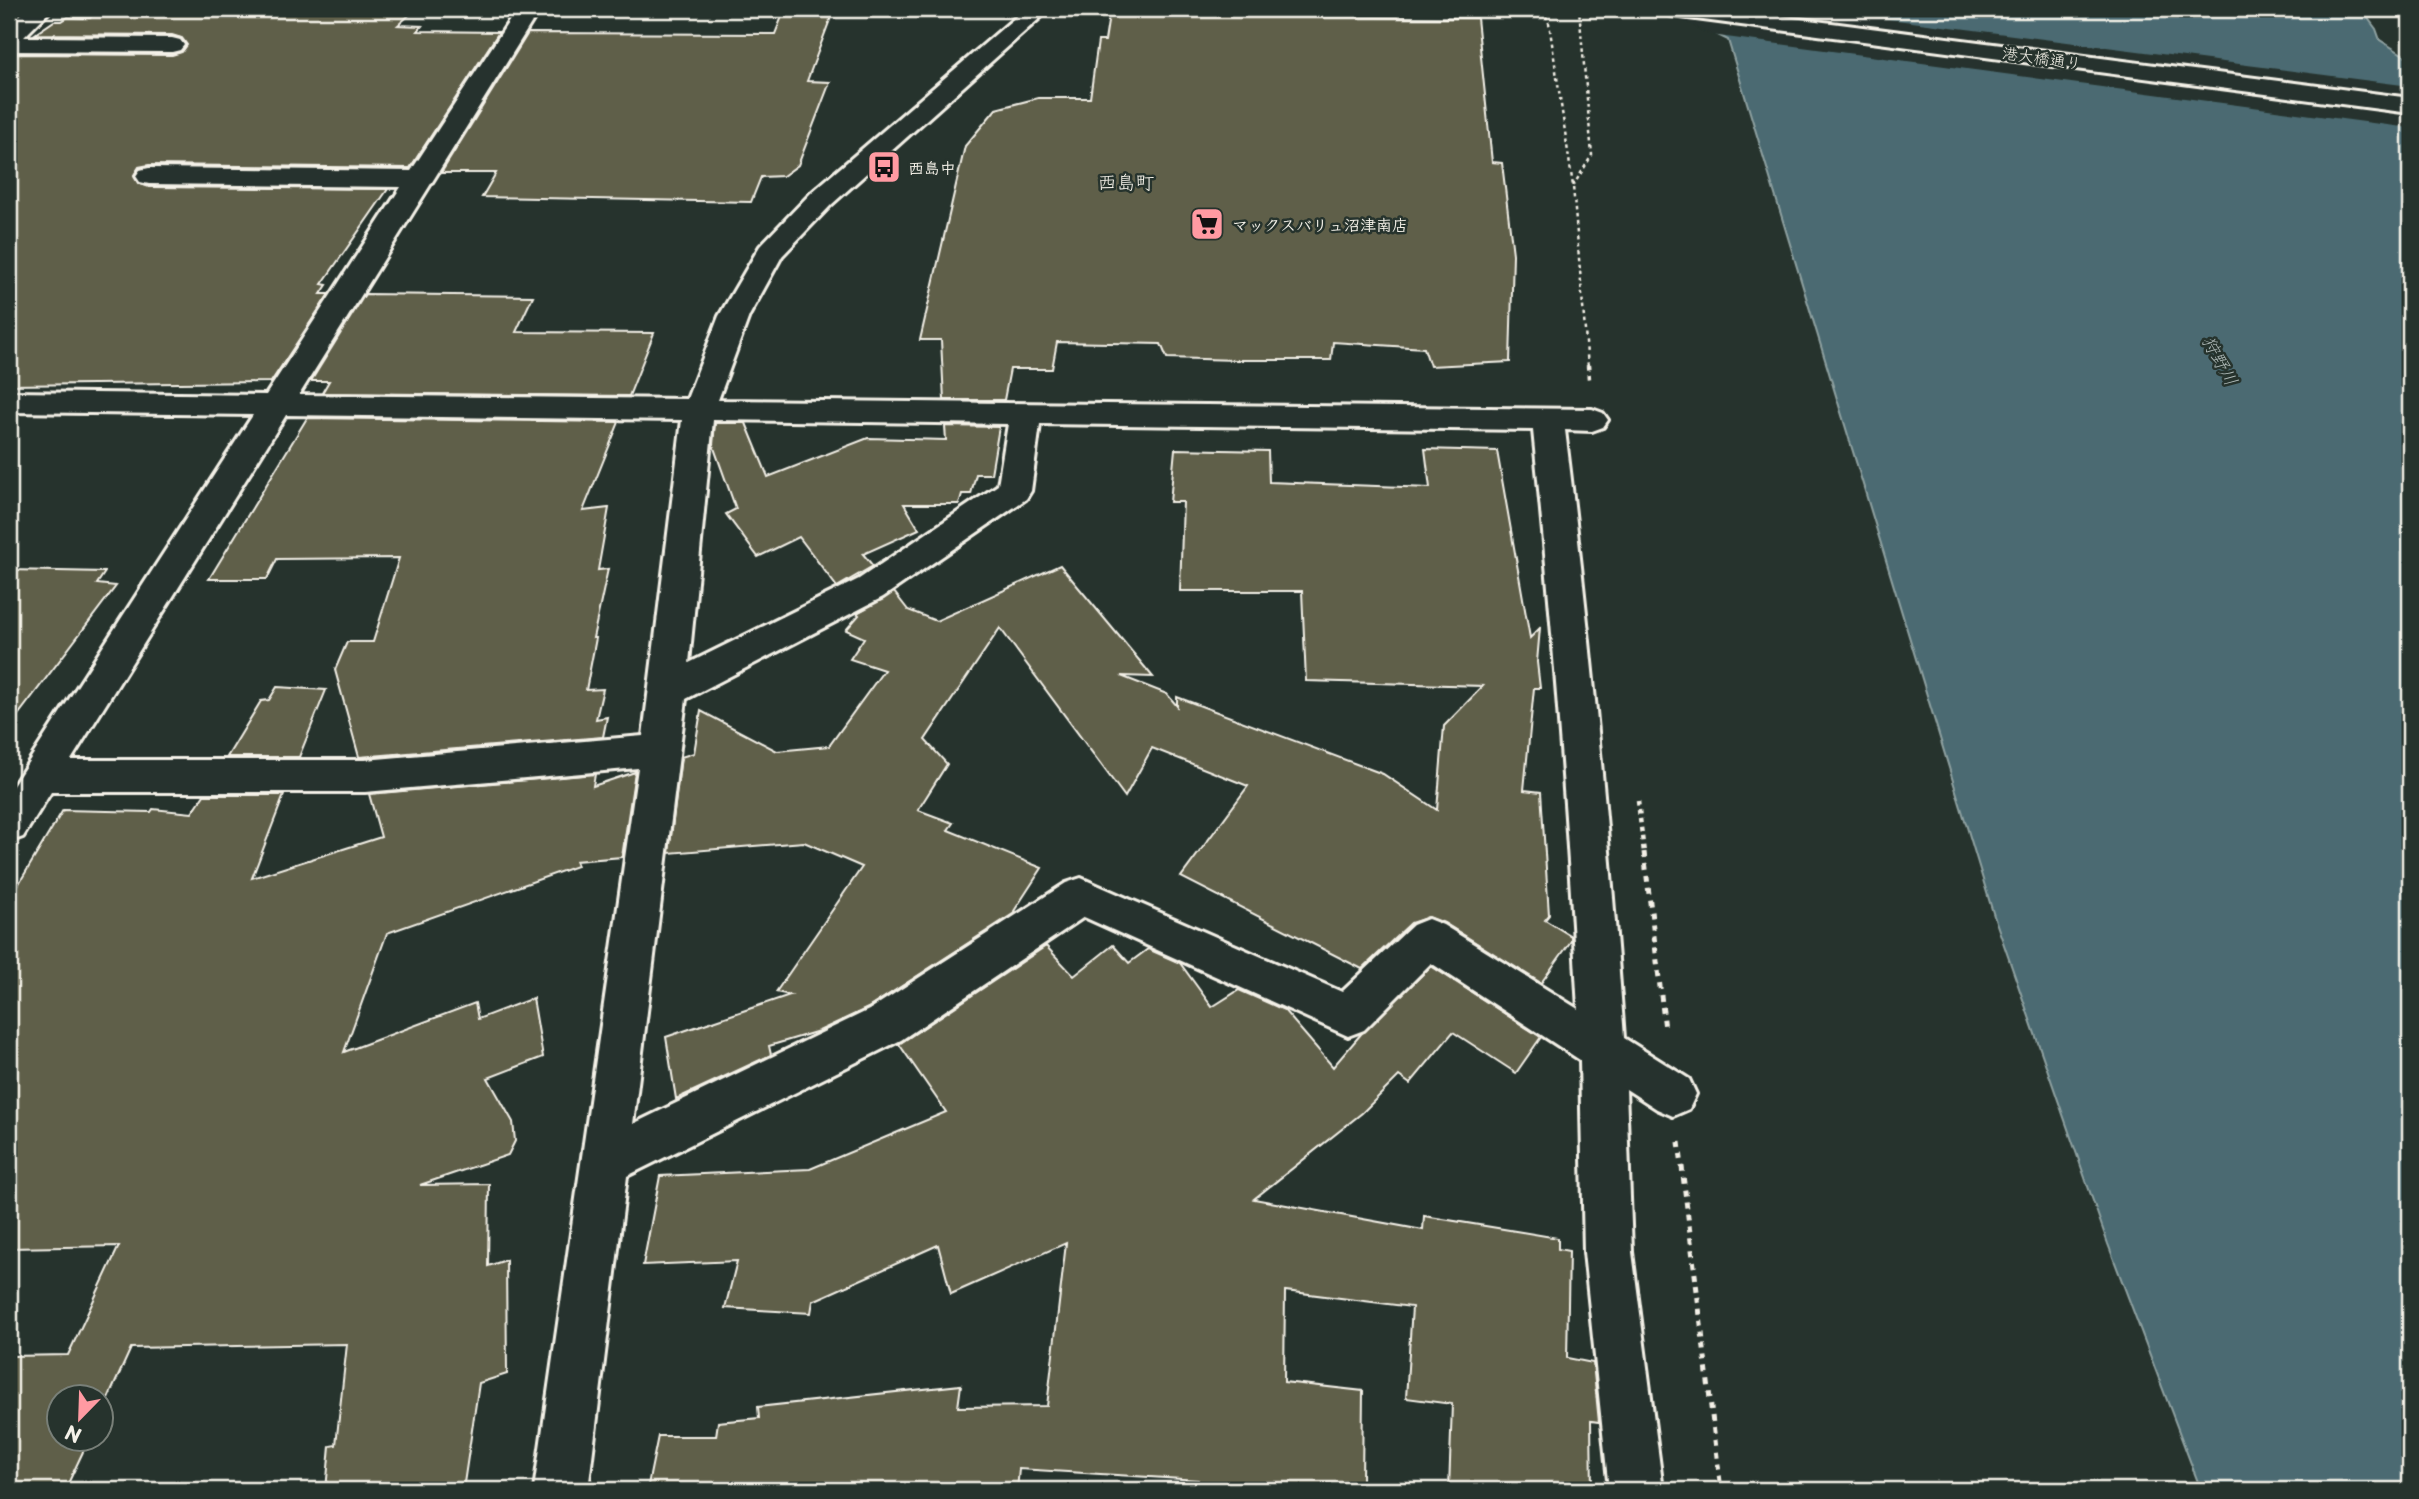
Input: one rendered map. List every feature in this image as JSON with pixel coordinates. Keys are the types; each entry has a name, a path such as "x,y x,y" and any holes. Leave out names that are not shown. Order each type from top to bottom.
{"street":[{"path":"9,38 40,9"},
{"path":"9,825 528,9"},
{"path":"561,1490 668,691 699,408 734,316 770,252 821,199 1038,9"},
{"name":"港大橋通り","path":"1673,9 2410,106"},
{"path":"9,44 172,45"},
{"path":"149,176 419,178"},
{"path":"9,402 1592,420"},
{"path":"668,691 871,588 1014,491 1026,413"},
{"path":"1548,420 1573,654 1602,1049 1608,1252 1636,1490"},
{"path":"40,776 365,776 660,750"},
{"path":"605,1163 885,1025 1081,896 1348,1016 1428,938 1673,1094"}],"path":[{"path":"1573,186 1592,155 1579,9"}],"water":[{"name":"狩野川","path":"1665,9 2361,9 2376,29 2380,40 2410,59 2410,1490 2201,1490 2108,1244 1994,916 1728,40"}],"pier":[{"path":"1661,9 1811,9 2410,86 2410,128 1711,35"}],"building":[{"path":"99,9 416,9 398,25 422,26 418,31 499,32 410,168 139,167 134,175 138,183 149,187 388,189 322,284 327,285 321,294 329,294 271,382 9,385 9,59 14,54 172,55 182,52 187,45 182,38 172,35 35,34 54,21 62,21 68,17 90,18"},
{"path":"785,9 834,9 807,81 830,82 798,165 783,176 761,177 751,202 482,197 496,173 441,173 528,33 775,34"},
{"path":"1110,9 1273,9 1273,16 1477,18 1492,162 1502,163 1513,254 1510,362 1430,366 1424,348 1333,342 1331,360 1237,360 1167,358 1161,344 1057,342 1052,369 1010,369 1004,400 944,400 941,340 920,340 965,146 996,109 1038,98 1090,98 1098,41 1105,41"},
{"path":"365,294 533,296 516,332 654,333 629,396 322,393 329,381 311,381"},
{"path":"307,418 619,422 583,511 609,508 598,570 608,569 593,638 596,638 586,690 603,689 596,719 607,717 603,737 359,757 335,670 347,642 373,642 399,558 277,559 267,579 209,579"},
{"path":"715,423 746,423 768,477 868,438 946,440 945,426 999,427 991,474 976,474 971,494 962,494 959,504 904,504 919,529 863,554 873,566 837,587 799,537 758,557 726,514 736,509 713,445"},
{"path":"1175,449 1268,451 1269,482 1430,488 1425,449 1497,451 1530,638 1540,628 1537,662 1540,688 1534,688 1524,790 1541,792 1549,915 1545,920 1571,936 1571,941 1541,983 1444,923 1429,917 1411,923 1362,969 1181,877 1248,786 1152,748 1125,797 1000,628 925,740 947,764 918,810 953,823 948,830 1042,868 1014,911 1016,912 868,1008 819,1031 769,1046 771,1055 676,1099 666,1037 790,995 776,992 862,867 804,842 669,853 681,757 694,753 701,711 777,751 829,746 884,670 850,659 864,638 846,630 859,615 857,613 894,592 908,610 936,621 1060,565 1153,677 1121,676 1167,694 1177,706 1177,697 1383,774 1437,810 1444,726 1483,686 1306,681 1302,591 1180,591 1183,502 1170,502"},
{"path":"9,570 105,572 97,584 116,586 9,727"},
{"path":"277,687 326,690 299,757 227,757 261,701 269,700"},
{"path":"635,772 622,857 575,861 577,866 387,933 344,1052 475,1003 478,1019 533,998 543,1057 488,1078 513,1122 515,1141 508,1155 420,1185 489,1184 488,1266 506,1260 507,1374 479,1383 463,1490 326,1490 330,1446 336,1445 347,1344 131,1348 115,1384 46,1384 46,1454 82,1454 65,1490 9,1490 9,1356 68,1355 119,1246 9,1248 9,900 63,810 151,812 153,809 192,813 204,795 284,795 252,878 381,837 369,794 595,774 593,786"},
{"path":"1113,945 1129,963 1148,949 1180,963 1212,1007 1239,990 1284,1010 1333,1067 1361,1034 1431,966 1541,1037 1516,1073 1453,1032 1410,1084 1399,1076 1362,1113 1254,1199 1423,1230 1424,1216 1558,1238 1558,1249 1569,1251 1567,1358 1593,1363 1599,1422 1591,1421 1592,1490 1449,1490 1452,1404 1406,1398 1412,1307 1285,1291 1284,1382 1363,1391 1362,1482 1346,1484 1345,1490 1240,1490 1198,1486 1198,1480 1019,1469 1017,1490 647,1490 658,1436 716,1436 718,1422 759,1418 758,1407 961,1385 958,1407 1047,1406 1066,1243 951,1294 938,1245 813,1301 811,1313 725,1308 737,1261 643,1265 660,1176 810,1169 946,1112 899,1044 1046,946 1074,976"}],"place":[{"name":"西島中","path":"884,167"},
{"name":"マックスバリュ沼津南店","path":"1207,224"}],"district":[{"name":"西島町","path":"1126,181"}]}
